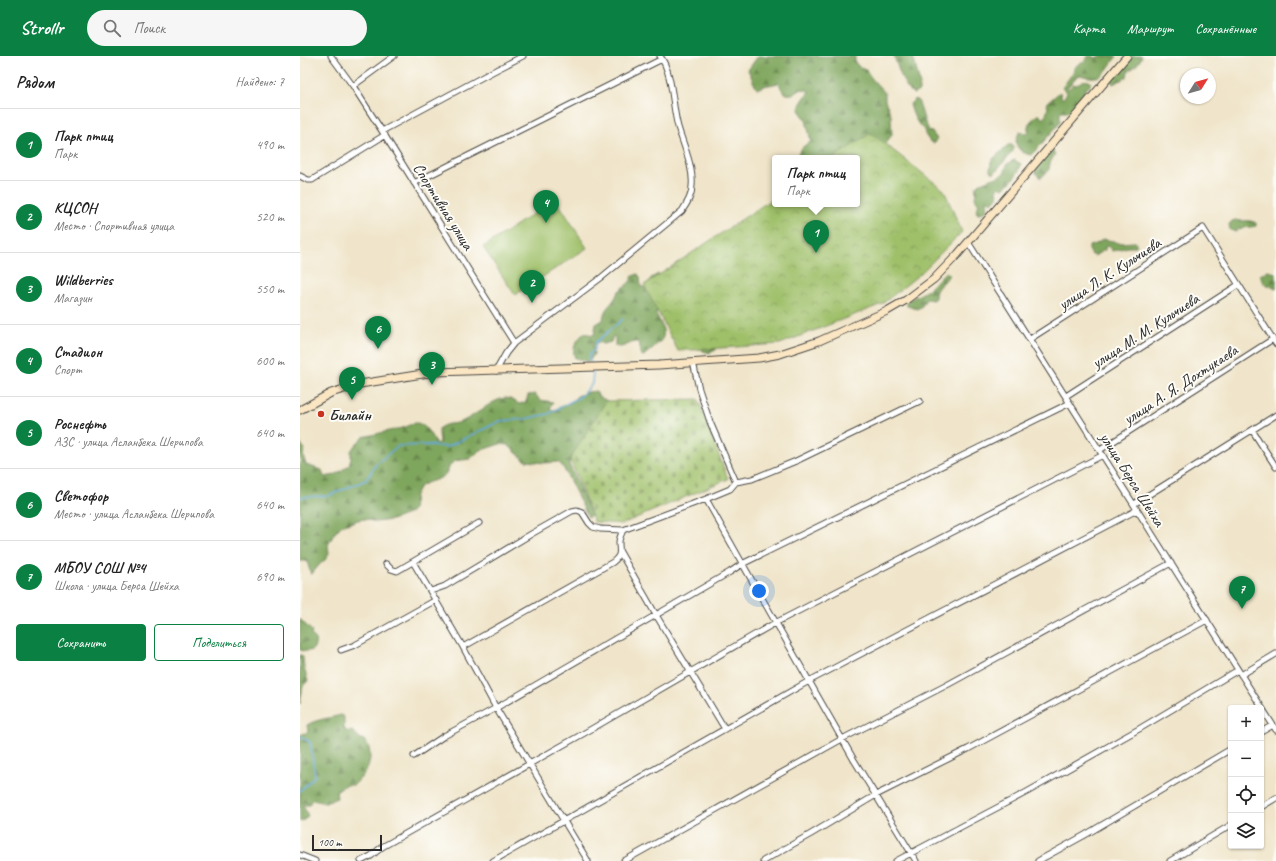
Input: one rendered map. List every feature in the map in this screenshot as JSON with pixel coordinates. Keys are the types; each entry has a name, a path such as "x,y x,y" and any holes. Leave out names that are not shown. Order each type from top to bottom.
{"main road":[{"path":"300,410 331,393 360,384 435,372 659,365 759,358 780,354 819,341 887,311 906,300 934,279 968,242 1127,56"}],"street":[{"name":"Спортивная улица","path":"331,56 384,133 514,343"},
{"path":"353,86 394,56"},
{"path":"300,176 308,180 312,180 384,133 523,56"},
{"path":"414,182 661,58 667,69 677,126 689,160 692,186 690,199 682,212 602,277 514,343 506,353 496,371"},
{"name":"улица Л. К. Кульчиева","path":"1030,339 1203,228 1238,285"},
{"name":"улица Берса Шейха","path":"968,242 1276,730"},
{"path":"1238,285 1275,342"},
{"name":"улица М. М. Кульчиева","path":"1066,396 1238,285"},
{"name":"улица А. Я. Дохтукаева","path":"361,861 372,858 382,847 775,623 1101,453 1275,342"},
{"path":"693,362 698,388 710,422 736,482"},
{"path":"431,592 445,586 572,511 577,510 582,512 589,524 593,527 600,529 623,530 730,489 736,482 752,479 796,461 920,401"},
{"path":"414,756 444,736 496,708 742,564 1070,403"},
{"path":"1134,504 1276,415"},
{"path":"1252,430 1276,467"},
{"path":"706,499 842,739 916,861"},
{"path":"492,861 809,681 1137,510"},
{"path":"386,564 391,569 397,571 478,523"},
{"path":"464,647 613,562 618,558 620,552 619,540 623,530"},
{"path":"620,552 725,729"},
{"path":"413,562 464,647 496,708 588,861"},
{"path":"624,861 842,739 947,685 1171,563"},
{"path":"341,650 355,645 436,600"},
{"path":"763,861 876,795 968,749 1207,620"},
{"path":"896,861 1040,785 1276,654"},
{"path":"1264,730 1273,725"},
{"path":"1038,861 1228,751"},
{"path":"1264,805 1276,798"},
{"path":"1170,861 1228,827"},
{"path":"300,855 315,861"}],"green space":[{"path":"758,56 855,56 855,62 859,67 866,70 885,93 885,100 891,115 892,135 879,151 893,176 717,344 716,350 709,353 703,351 648,284 651,278 658,274 664,278 849,207 860,207 860,155 798,155 802,148 811,142 806,120 799,110 809,91 802,89 788,94 783,91 779,83 757,89 748,70"},
{"path":"894,56 913,56 920,84 919,91 913,94 909,91 901,76"},
{"path":"1088,56 1094,56 1094,59 1099,56 1117,56 1103,74 1094,77 1080,75 1076,77 1067,88 1069,89 1073,84 1077,85 1087,80 1091,84 1081,98 1076,102 1076,105 1068,112 1060,112 1060,123 1031,155 1020,150 1016,144 1017,136 1020,132 1026,134 1029,132 1028,125 1037,115 1044,118 1048,109 1048,102 1060,92 1061,98 1064,98 1067,92 1062,88 1074,71 1074,68 1085,62"},
{"path":"1132,56 1142,56 1137,65 1128,71 1127,77 1113,84 1111,81 1113,78 1127,64"},
{"path":"915,99 918,100 928,127 928,131 932,132 937,139 936,142 933,143 928,139 924,130 915,118 910,104"},
{"path":"871,133 944,190 962,232 920,274 882,304 780,344 678,351 644,285 772,199 772,207 860,207 860,155 838,155"},
{"path":"1008,145 1012,145 1014,147 1013,151 995,172 992,173 990,170 991,161"},
{"path":"1053,151 1055,154 1050,163 1049,170 1042,177 1039,177 1035,171 1036,169 1046,156"},
{"path":"1014,160 1021,164 1017,174 1005,187 997,188 998,194 996,199 992,203 986,200 987,210 981,214 978,214 976,211 979,204 975,198 976,186 1004,173 1007,164"},
{"path":"556,199 587,248 515,295 483,247"},
{"path":"1235,220 1253,222 1256,223 1256,226 1238,229 1236,232 1230,230 1229,224"},
{"path":"1103,239 1119,243 1134,242 1137,244 1135,247 1112,251 1108,246 1105,247 1105,250 1095,256 1092,255 1089,250 1089,246 1098,243"},
{"path":"1268,271 1276,273 1276,289 1263,283 1260,275"},
{"path":"946,272 949,274 936,290 935,298 933,300 926,299 922,306 917,309 907,306 907,301 928,290"},
{"path":"638,274 640,277 641,287 649,288 657,307 656,314 661,323 664,334 660,342 644,356 641,355 638,342 618,347 615,346 615,337 613,336 611,342 603,344 598,342 593,345 594,354 589,362 575,358 574,348 579,338 584,333 594,335 596,324 603,320 606,310 617,293 630,282 633,276"},
{"path":"596,391 598,396 615,405 574,453 569,464 591,515 588,517 563,467 558,462 545,463 526,461 508,445 500,444 479,451 470,459 455,461 450,465 442,477 420,486 415,495 413,510 408,514 392,520 376,522 365,519 341,526 334,534 328,545 329,554 311,575 307,561 300,561 300,443 305,449 303,455 306,465 322,470 324,477 335,475 349,465 351,451 363,437 417,423 421,424 428,431 437,444 440,441 439,428 465,420 499,399 509,399 519,404 526,402 528,395 535,394 540,400 553,402 550,409 554,410 571,402 577,396"},
{"path":"698,399 728,479 622,524 594,522 570,459 606,401"},
{"path":"300,619 312,631 311,635 315,638 314,648 310,651 300,650"},
{"path":"300,655 303,656 304,668 308,681 303,686 300,704"},
{"path":"341,715 344,717 344,728 348,732 352,731 368,745 370,757 368,767 354,785 345,785 336,791 337,798 324,803 312,799 309,805 303,805 308,816 300,822 300,735 308,732 307,725 311,723"}],"waterway":[{"path":"591,363 589,359 590,354 595,349 596,342 623,319"},
{"path":"300,497 328,496 366,480 376,464 398,446 430,445 447,447 500,421 525,419 548,414 581,396 592,384 593,372"},
{"path":"300,736 310,742 315,776 300,791"}],"place":[{"name":"Стадион","path":"546,223"},
{"name":"Парк птиц","path":"816,253"},
{"name":"КЦСОН","path":"532,303"},
{"name":"Светофор","path":"378,349"},
{"name":"Wildberries","path":"432,385"},
{"name":"Роснефть","path":"352,400"},
{"name":"Билайн","path":"321,414"},
{"name":"МБОУ СОШ №4","path":"1242,609"}]}
